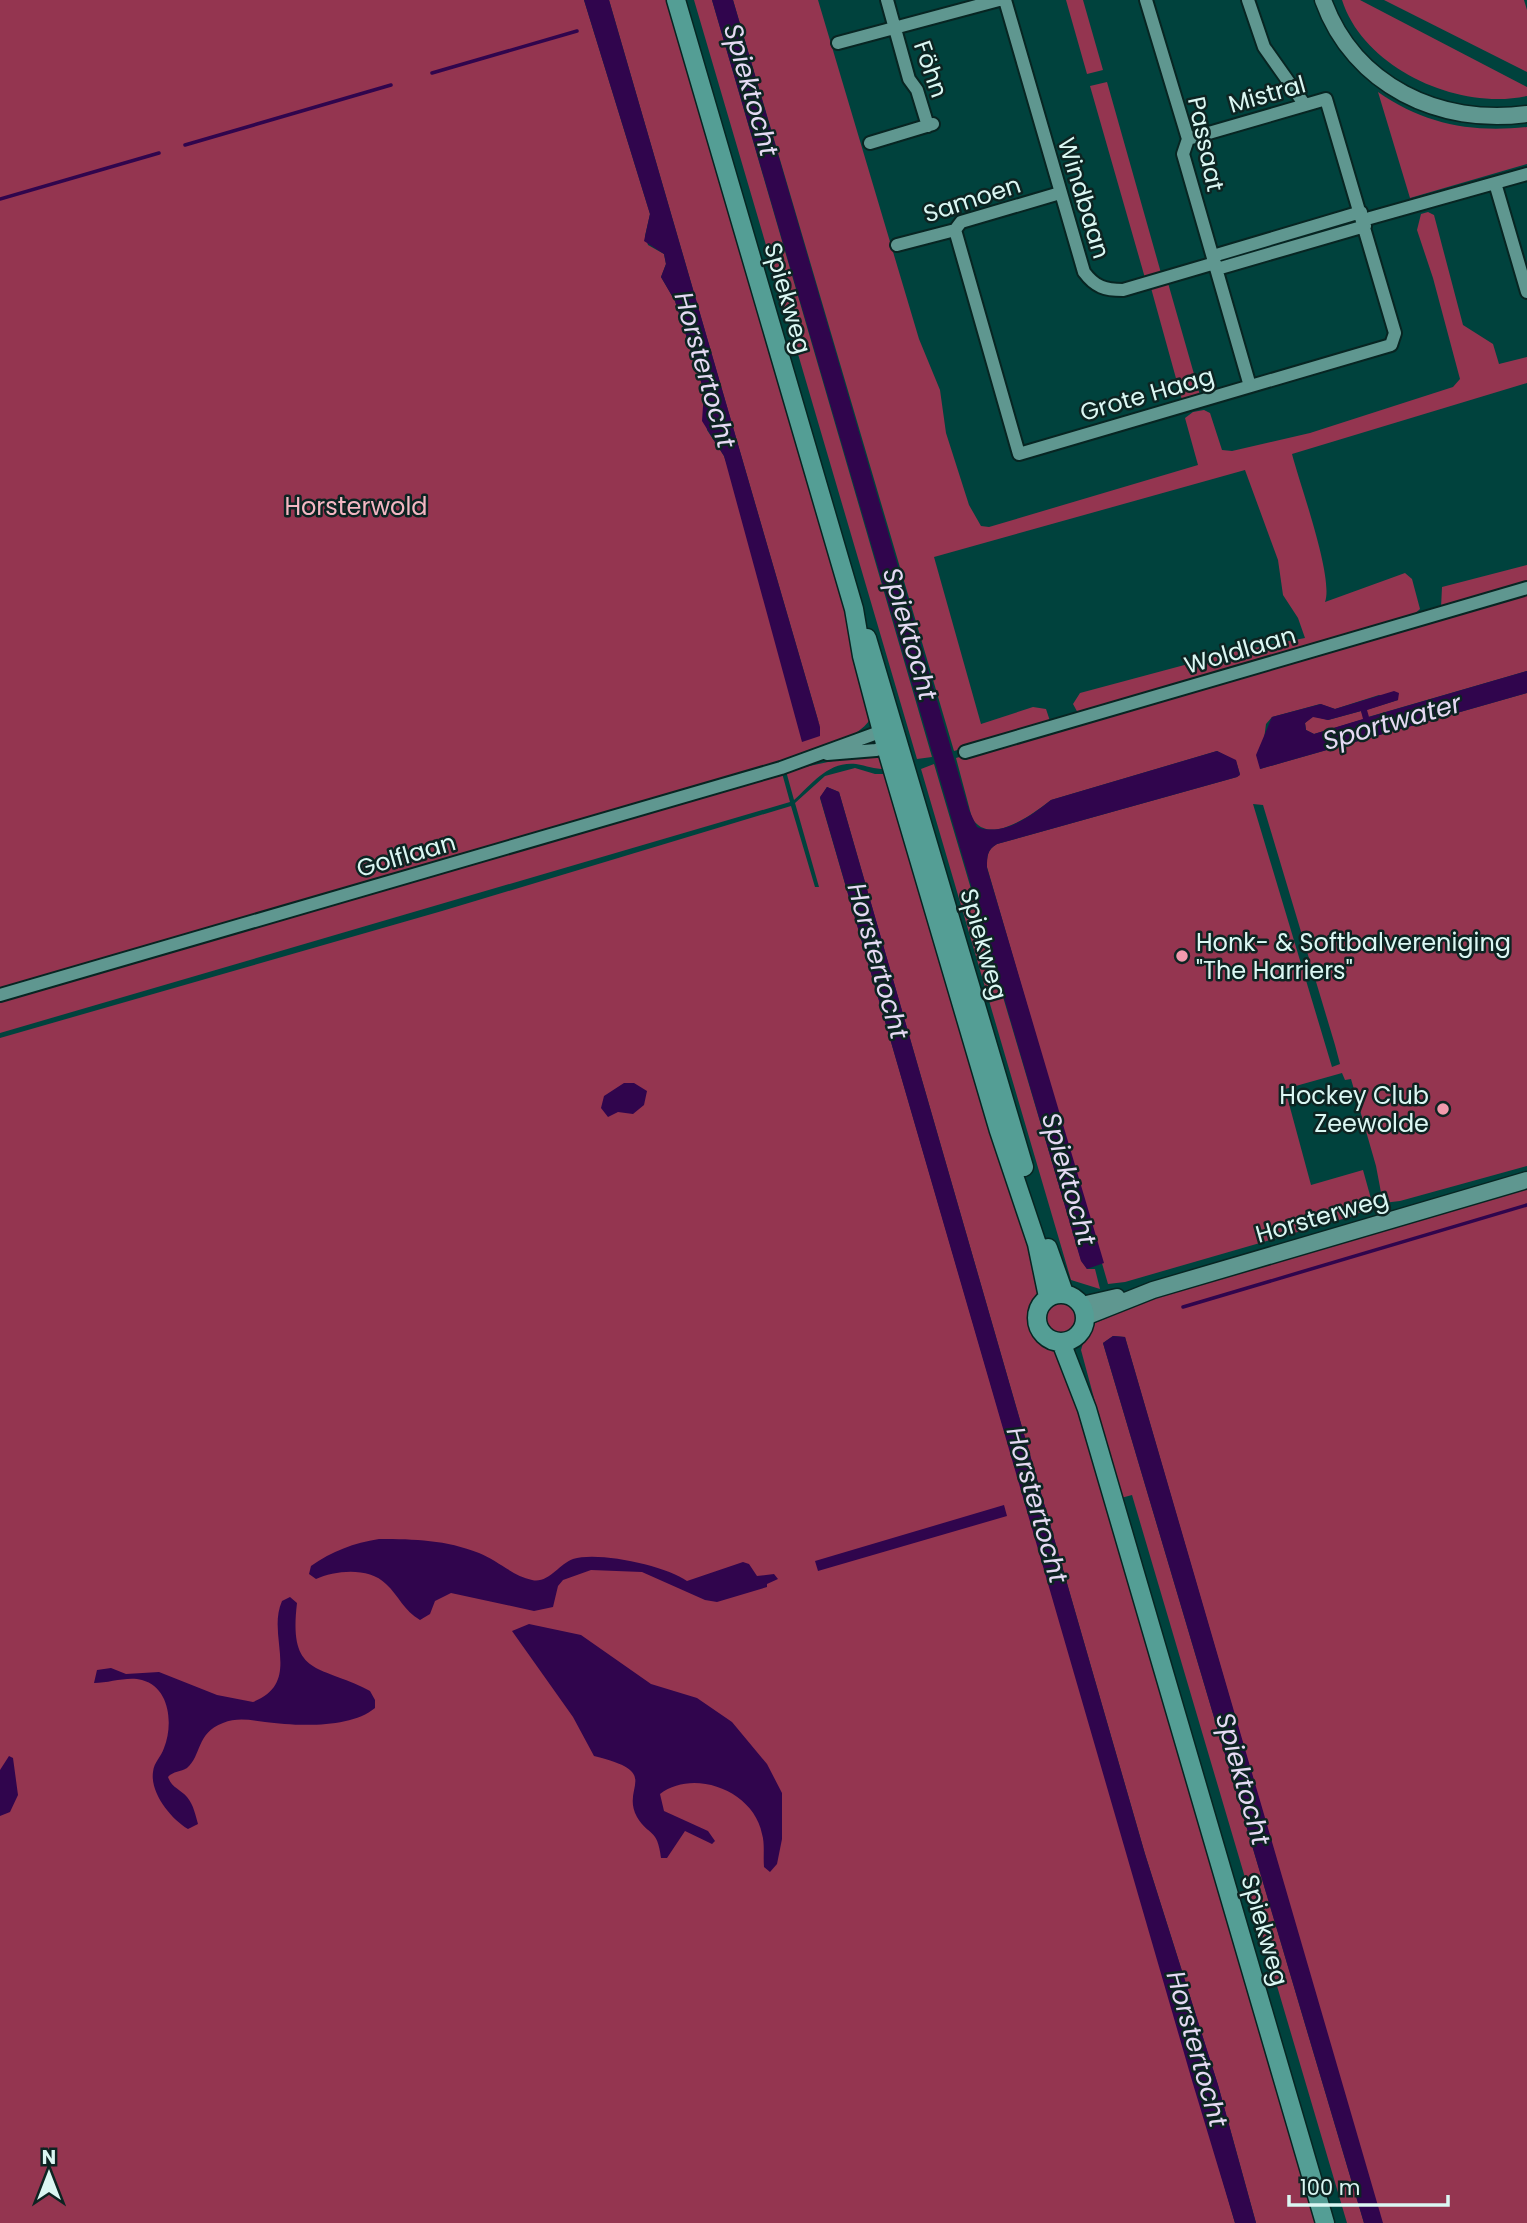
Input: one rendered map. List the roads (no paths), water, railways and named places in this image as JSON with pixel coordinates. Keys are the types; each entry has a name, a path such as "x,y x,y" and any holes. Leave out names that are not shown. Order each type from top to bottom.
{"main road":[{"name":"Spiekweg","path":"676,0 891,737 999,1131 1056,1295"},
{"path":"1056,1295 1084,1311 1084,1326 1067,1341 1050,1340 1037,1324 1040,1304 1056,1295"},
{"name":"Spiekweg","path":"1067,1341 1325,2223"}],"street":[{"name":"Föhn","path":"870,143 932,125 917,90 909,79 887,0"},
{"path":"838,43 999,0"},
{"name":"Windbaan","path":"1005,0 1084,272 1099,287 1123,290 1527,174"},
{"name":"Passaat","path":"1146,0 1188,139 1183,154 1250,386"},
{"path":"1248,0 1264,47 1305,105"},
{"path":"1323,0 1337,29 1353,51 1371,71 1396,90 1428,106 1464,116 1498,118 1527,114"},
{"path":"1333,0 1359,44 1377,64 1401,82 1434,97 1465,105 1499,108 1527,104"},
{"name":"Mistral","path":"1188,139 1326,99 1363,219"},
{"path":"1495,183 1527,292"},
{"name":"Samoen","path":"897,245 955,230 961,222 1060,193"},
{"name":"Grote Haag","path":"955,230 1019,454 1391,345 1395,333 1363,219"},
{"name":"Woldlaan","path":"965,752 1527,588"},
{"name":"Golflaan","path":"0,995 823,754 850,740 891,737"},
{"name":"Horsterweg","path":"1084,1311 1115,1307 1130,1297 1527,1180"}],"water":[{"name":"Horstertocht","path":"584,0 609,0 820,727 820,736 802,742 724,456 702,421 704,391 675,301 661,277 666,264 664,254 644,241 650,214"},
{"name":"Spiektocht","path":"712,0 733,0 969,810 977,827 1007,827 1026,818 1051,800 1217,751 1236,760 1240,775 1237,777 997,844 988,854 987,868 1104,1263 1087,1269 1081,1261"},
{"name":"Sportwater","path":"1527,671 1527,693 1260,769 1256,755 1272,717 1321,704 1335,709 1394,691 1399,693 1398,700 1367,710 1369,717","holes":["1361,711 1363,719 1314,734 1306,730 1305,723 1313,717 1328,720"]},
{"name":"Horstertocht","path":"827,787 839,792 1145,1854 1218,2085 1256,2223 1235,2223 1193,2084 820,797"},
{"path":"624,1083 634,1083 647,1091 644,1105 633,1114 618,1112 608,1117 601,1108 604,1096"},
{"name":"Spiektocht","path":"1113,1336 1125,1337 1383,2223 1364,2223 1103,1343"},
{"path":"1004,1505 1007,1516 818,1571 815,1561"},
{"path":"379,1539 455,1545 479,1553 532,1580 543,1579 573,1559 585,1557 615,1558 649,1565 687,1581 743,1562 749,1564 757,1576 774,1574 778,1579 767,1584 767,1587 717,1602 705,1600 642,1572 591,1570 563,1580 558,1586 553,1607 534,1611 451,1593 435,1601 430,1614 420,1620 386,1584 371,1575 342,1572 316,1579 309,1574 311,1566 335,1552"},
{"path":"290,1597 297,1603 298,1645 303,1657 311,1665 370,1691 375,1700 375,1708 352,1720 337,1723 292,1724 239,1720 214,1727 204,1738 192,1763 168,1777 193,1807 198,1824 188,1829 163,1805 153,1780 154,1768 167,1739 169,1719 164,1699 152,1684 142,1680 94,1683 97,1670 111,1668 126,1674 159,1672 217,1695 253,1702 268,1693 276,1683 280,1671 278,1615 282,1601"},
{"path":"529,1624 581,1635 651,1684 697,1698 732,1722 767,1764 782,1793 782,1839 777,1864 770,1872 764,1867 764,1846 757,1819 735,1796 721,1788 705,1784 674,1786 660,1794 664,1811 708,1831 715,1841 712,1844 685,1831 667,1858 661,1858 655,1837 641,1823 633,1806 634,1775 628,1768 594,1756 573,1717 512,1631"},
{"path":"9,1756 13,1758 18,1795 10,1812 0,1816 0,1770"}],"waterway":[{"path":"432,73 577,31"},
{"path":"185,145 391,85"},
{"path":"0,199 159,153"},
{"path":"1183,1307 1527,1205"}],"place":[{"name":"Honk- & Softbalvereniging \"The Harriers\"","path":"1182,956"},
{"name":"Hockey Club Zeewolde","path":"1443,1109"}],"park label":[{"name":"Horsterwold","path":"356,506"}]}
